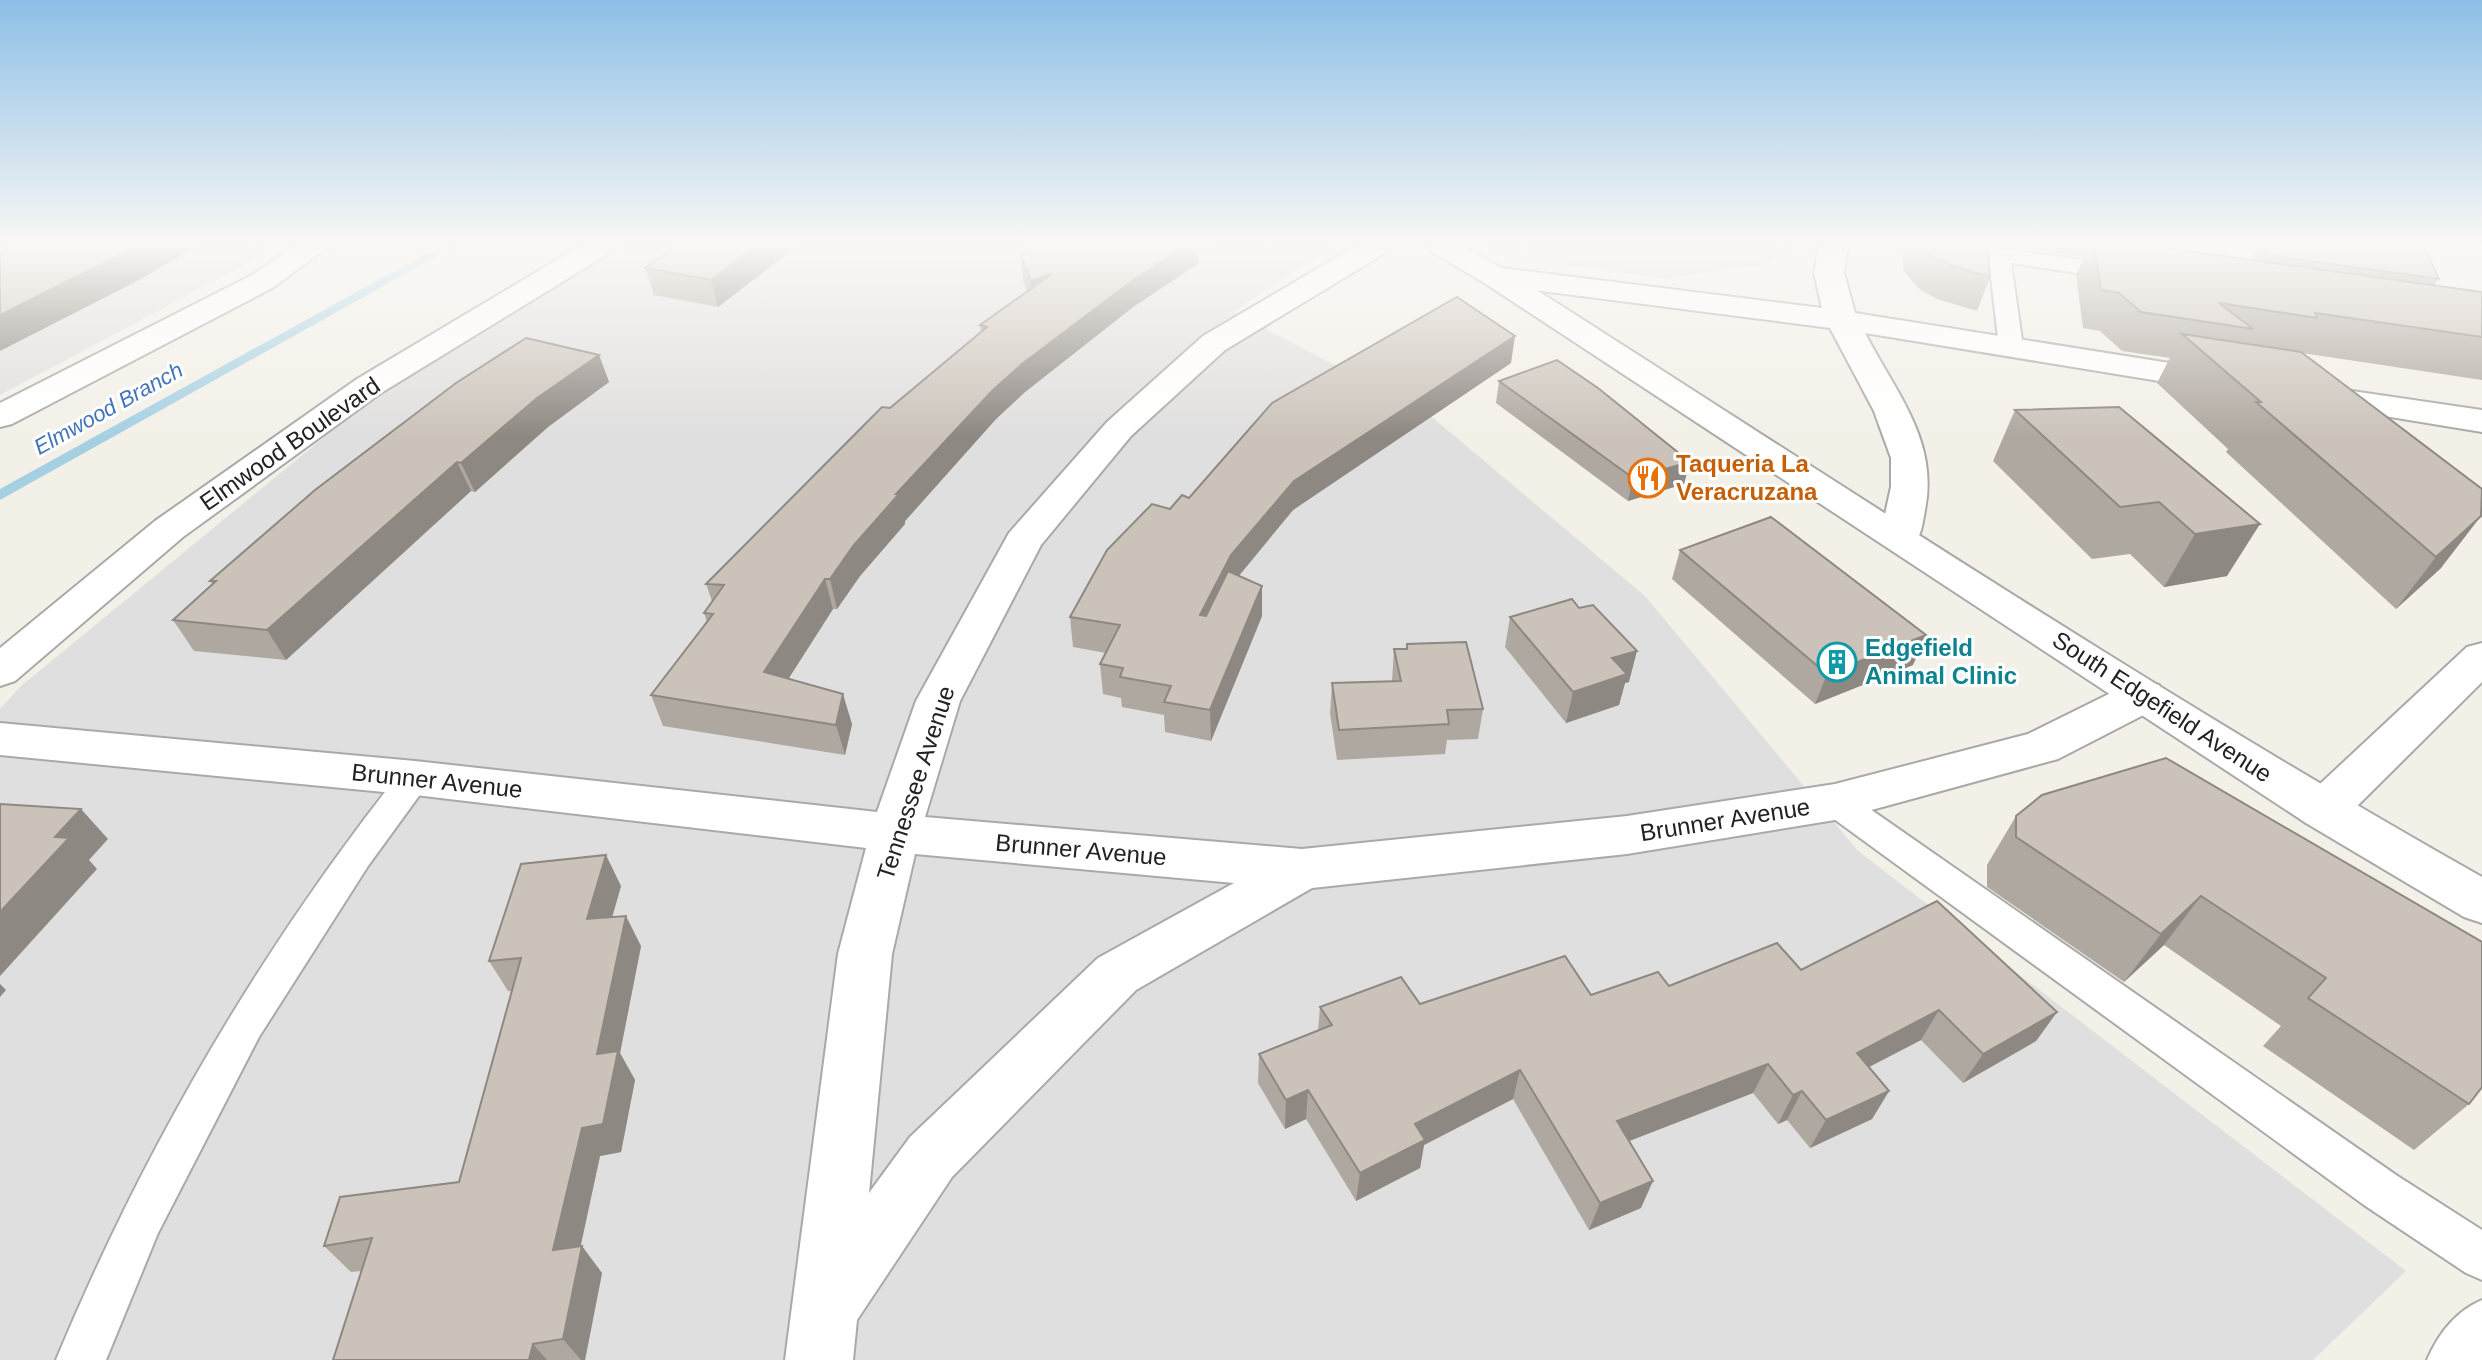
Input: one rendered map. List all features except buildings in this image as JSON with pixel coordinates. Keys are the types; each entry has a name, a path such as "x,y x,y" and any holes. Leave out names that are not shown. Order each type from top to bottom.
{"street":[{"path":"0,417 208,309"},
{"name":"Elmwood Boulevard","path":"0,671 169,529 369,386 496,309"},
{"name":"Tennessee Avenue","path":"821,1336 865,954 895,833 938,701 1023,541 1119,429 1214,343 1270,309"},
{"name":"South Edgefield Avenue","path":"1546,309 2323,810 2482,902"},
{"path":"1759,309 2482,421"},
{"path":"1840,309 1884,394 1910,459 1908,504 1900,537"},
{"path":"2323,810 2482,657"},
{"name":"Brunner Avenue","path":"0,739 415,778 895,833 1302,869 1627,835 1835,802 2042,747 2143,696"},
{"path":"821,1336 931,1157 1117,974 1302,869"}],"lane":[{"path":"2006,309 2011,347"},
{"path":"2322,397 2356,426"},
{"path":"81,1360 141,1219 245,1025 355,856 415,778"},
{"path":"1835,802 2380,1190 2482,1257"},
{"path":"2452,1360 2482,1324"}],"shaded area":[{"path":"0,309 161,309 0,395"},
{"path":"519,309 1237,309 1233,312 1427,413 1645,596 1858,851 2406,1271 2313,1360 0,1360 0,709 21,686 367,402"}],"waterway":[{"name":"Elmwood Branch","path":"0,495 335,309"}],"place":[{"name":"Taqueria La Veracruzana","path":"1648,478"},
{"name":"Edgefield Animal Clinic","path":"1837,662"}]}
